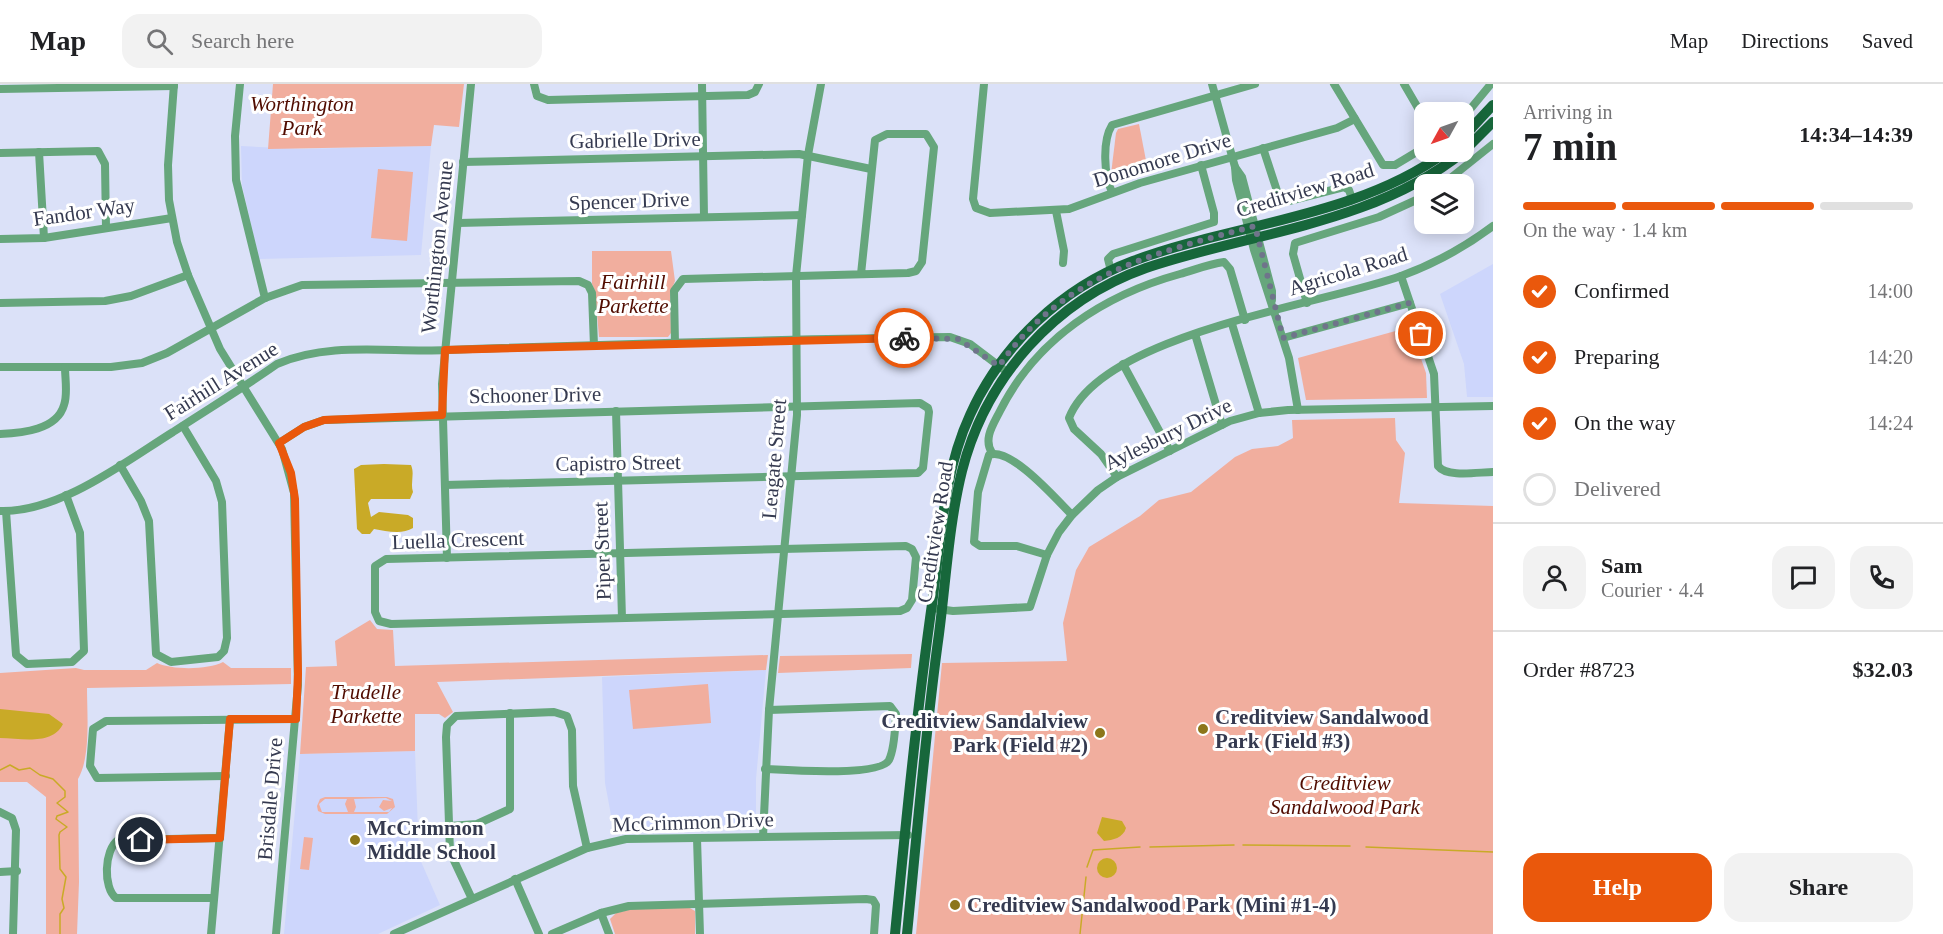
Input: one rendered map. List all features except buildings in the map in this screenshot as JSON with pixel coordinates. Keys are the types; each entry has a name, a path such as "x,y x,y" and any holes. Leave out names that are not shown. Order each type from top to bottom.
{"main road":[{"path":"1474,126 1493,105"},
{"name":"Creditview Road","path":"1474,141 1493,122"},
{"name":"Creditview Road","path":"1003,369 1058,318 1106,286 1151,267 1293,216 1391,185 1429,162"},
{"name":"Creditview Road","path":"895,934 904,834 937,609 964,465 980,420 1003,369 1024,335 1053,307 1111,271 1146,256 1218,236 1253,232 1386,199 1431,175 1449,162"},
{"name":"Creditview Road","path":"907,934 937,609"}],"street":[{"path":"240,84 235,136 236,180 265,298"},
{"name":"Worthington Avenue","path":"447,558 442,415 445,350 471,84"},
{"path":"534,84 534,92 543,100 752,95 759,84"},
{"path":"702,84 704,217"},
{"name":"Leagate Street","path":"764,837 769,710 798,406 796,276 808,155 821,84"},
{"name":"Donomore Drive","path":"984,84 973,199 976,208 990,213 1069,209 1112,192 1337,128 1355,119"},
{"path":"1212,84 1235,167 1236,180 1272,291 1272,300 1283,338 1298,410"},
{"path":"1112,192 1106,177 1108,136 1112,125 1255,84"},
{"path":"1334,84 1380,161 1386,166 1395,165 1414,154"},
{"path":"1474,105 1491,84"},
{"path":"0,89 47,86 174,85"},
{"name":"Brisdale Drive","path":"174,85 168,165 172,218 188,275 210,327 244,388 279,443 291,473 295,499 298,674 296,719 276,934"},
{"path":"1407,85 1416,102"},
{"path":"675,344 674,291 683,279 911,273 920,266 933,142 928,136 921,133 882,135 874,143 861,274"},
{"path":"1456,174 1493,144"},
{"path":"1263,148 1278,197 1289,201 1344,187 1349,190 1352,199"},
{"path":"0,153 92,150 103,156 106,228"},
{"path":"39,152 44,238"},
{"name":"Gabrielle Drive","path":"464,162 808,155 871,169"},
{"path":"1201,165 1218,236"},
{"path":"1289,201 1293,216"},
{"path":"1307,303 1293,254 1295,243 1379,217 1414,201"},
{"path":"1056,211 1064,251 1063,263"},
{"name":"Spencer Drive","path":"458,223 802,215"},
{"name":"Fandor Way","path":"0,239 44,238 172,218"},
{"path":"1111,271 1108,259 1113,254 1214,222"},
{"name":"Agricola Road","path":"1117,477 1101,454 1074,429 1069,418 1087,392 1123,364 1147,350 1195,334 1401,276 1450,253 1493,226"},
{"path":"992,453 988,438 1005,402 1022,376 1063,332 1117,296 1146,284 1224,262 1230,269 1245,320"},
{"path":"0,303 105,301 131,296 188,275"},
{"path":"1401,276 1434,374 1438,466 1441,470 1493,472"},
{"path":"0,367 111,367 142,363 167,352 265,298 302,285 583,282 592,292 594,346"},
{"path":"1283,338 1410,303"},
{"path":"1232,324 1259,413"},
{"path":"1195,334 1222,425"},
{"name":"Fairhill Avenue","path":"3,511 35,506 66,495 183,426 244,388 277,364 310,353 332,349 445,350 950,337 970,345 1003,369"},
{"path":"1123,364 1170,451"},
{"path":"0,434 33,430 59,416 65,403 65,367"},
{"name":"Schooner Drive","path":"279,443 304,427 324,420 920,403 928,408 923,468 918,473 792,476"},
{"name":"Aylesbury Drive","path":"937,609 1030,607 1047,555 1072,515 1117,477 1222,425 1259,413 1298,410 1493,406"},
{"name":"Piper Street","path":"616,411 622,618"},
{"path":"120,465 149,521 156,654 171,662 218,657 224,651 227,638 222,502 216,481 183,426"},
{"path":"1047,555 1024,547 980,546 974,542 978,492 985,461 992,453 999,453 1014,461 1072,515"},
{"name":"Capistro Street","path":"445,485 792,476"},
{"path":"3,511 15,655 27,664 72,662 84,651 84,624 80,533 66,495"},
{"name":"Luella Crescent","path":"906,546 912,549 916,557 912,600 907,608 900,611 391,624 379,621 375,612 374,571 377,562 395,558 785,549 906,546"},
{"path":"765,769 861,770 880,768 890,758 896,714 890,706 769,710"},
{"path":"472,898 450,852 446,737 450,720 460,715 554,712 567,716 572,730 573,786 587,848"},
{"path":"449,826 477,824 510,809 510,713"},
{"path":"211,934 230,719"},
{"path":"226,776 101,779 93,775 90,766 93,729 102,722 296,719"},
{"path":"0,812 12,818 16,830 17,871 13,934"},
{"name":"McCrimmon Drive","path":"394,934 587,848 626,839 904,834 917,836"},
{"path":"214,898 116,898 109,889 108,854 118,840 220,838"},
{"path":"697,838 700,934"},
{"path":"0,872 17,871"},
{"path":"515,879 538,934"},
{"path":"552,934 601,913 629,906 873,900 876,905 874,934"},
{"path":"601,913 609,934"}],"shaded area":[{"path":"241,146 301,149 431,146 421,255 259,259 242,185"},
{"path":"1493,264 1493,397 1467,397 1464,364 1440,294"},
{"path":"361,465 411,465 413,492 410,499 371,499 368,503 371,517 379,512 408,515 413,518 413,528 399,532 374,529 370,534 362,534 357,529 354,469"},
{"path":"766,670 756,779 756,827 690,831 614,831 605,783 602,677"},
{"path":"0,709 49,714 63,724 58,731 44,738 0,738"},
{"name":"McCrimmon Middle School","path":"415,751 419,857 440,905 378,934 284,934 300,754"},
{"path":"1102,817 1122,821 1126,828 1123,834 1104,841 1097,833"},
{"path":"1107,858 1114,861 1117,868 1114,875 1107,878 1100,875 1097,868 1100,861"}],"green space":[{"name":"Worthington Park","path":"273,84 464,84 459,127 434,125 431,146 268,149"},
{"path":"1139,124 1148,171 1115,180 1111,174 1116,133 1118,129"},
{"path":"378,169 413,172 407,241 371,238"},
{"name":"Fairhill Parkette","path":"592,251 671,251 675,281 670,293 671,333 668,337 599,337 595,291 592,284"},
{"path":"1410,327 1426,373 1427,398 1306,400 1298,358"},
{"name":"Creditview Sandalwood Park","path":"1395,418 1396,440 1405,453 1399,503 1493,506 1493,934 916,934 942,663 1067,661 1063,623 1076,570 1089,547 1140,516 1159,500 1191,492 1235,457 1252,449 1278,446 1293,438 1292,420"},
{"name":"Trudelle Parkette","path":"370,620 377,629 393,630 395,666 768,655 766,670 437,682 453,712 445,718 439,714 415,714 415,751 300,754 306,667 337,666 335,641"},
{"path":"912,654 911,668 778,673 780,656"},
{"path":"223,662 231,668 291,668 291,684 87,688 87,747 78,779 77,934 46,934 46,797 27,782 0,782 0,673 76,668 146,670 157,663 172,667 199,668"},
{"path":"708,684 711,723 633,729 629,690"},
{"path":"325,797 387,797 393,799 395,807 387,814 325,814 318,811 317,806 320,799","holes":["386,798 392,801 383,800 379,807 384,811 392,808 389,812 354,812 356,807 354,799","325,799 347,799 345,804 348,812 322,812 319,804"]},
{"path":"304,837 313,838 309,870 300,869"},
{"path":"640,907 688,907 695,911 695,934 615,934 610,919 616,913"}],"waterway":[{"path":"0,770 10,765 19,770 30,768 40,775 53,779 65,791 65,797 57,803 68,812 57,816 56,819 67,827 59,835 60,869 66,877 62,899 64,908 60,914 60,934"},
{"path":"1150,847 1234,845"},
{"path":"1243,845 1350,846"},
{"path":"1087,867 1093,850 1140,847"},
{"path":"1366,847 1493,852"},
{"path":"1080,934 1086,877"}],"way so far":[{"path":"904,338 950,337 958,339 977,349 999,366 1009,351 1046,313 1088,283 1146,256 1255,226 1283,338 1410,303 1421,334"}],"place":[{"name":"Creditview Sandalwood Park (Field #3)","path":"1203,729"},
{"name":"Creditview Sandalview Park (Field #2)","path":"1100,733"},
{"name":"McCrimmon Middle School","path":"355,840"},
{"name":"Creditview Sandalwood Park (Mini #1-4)","path":"955,905"}],"route":[{"path":"141,840 220,838 230,719 296,719 298,674 295,499 291,473 279,443 316,421 442,415 445,350 904,338"}]}
